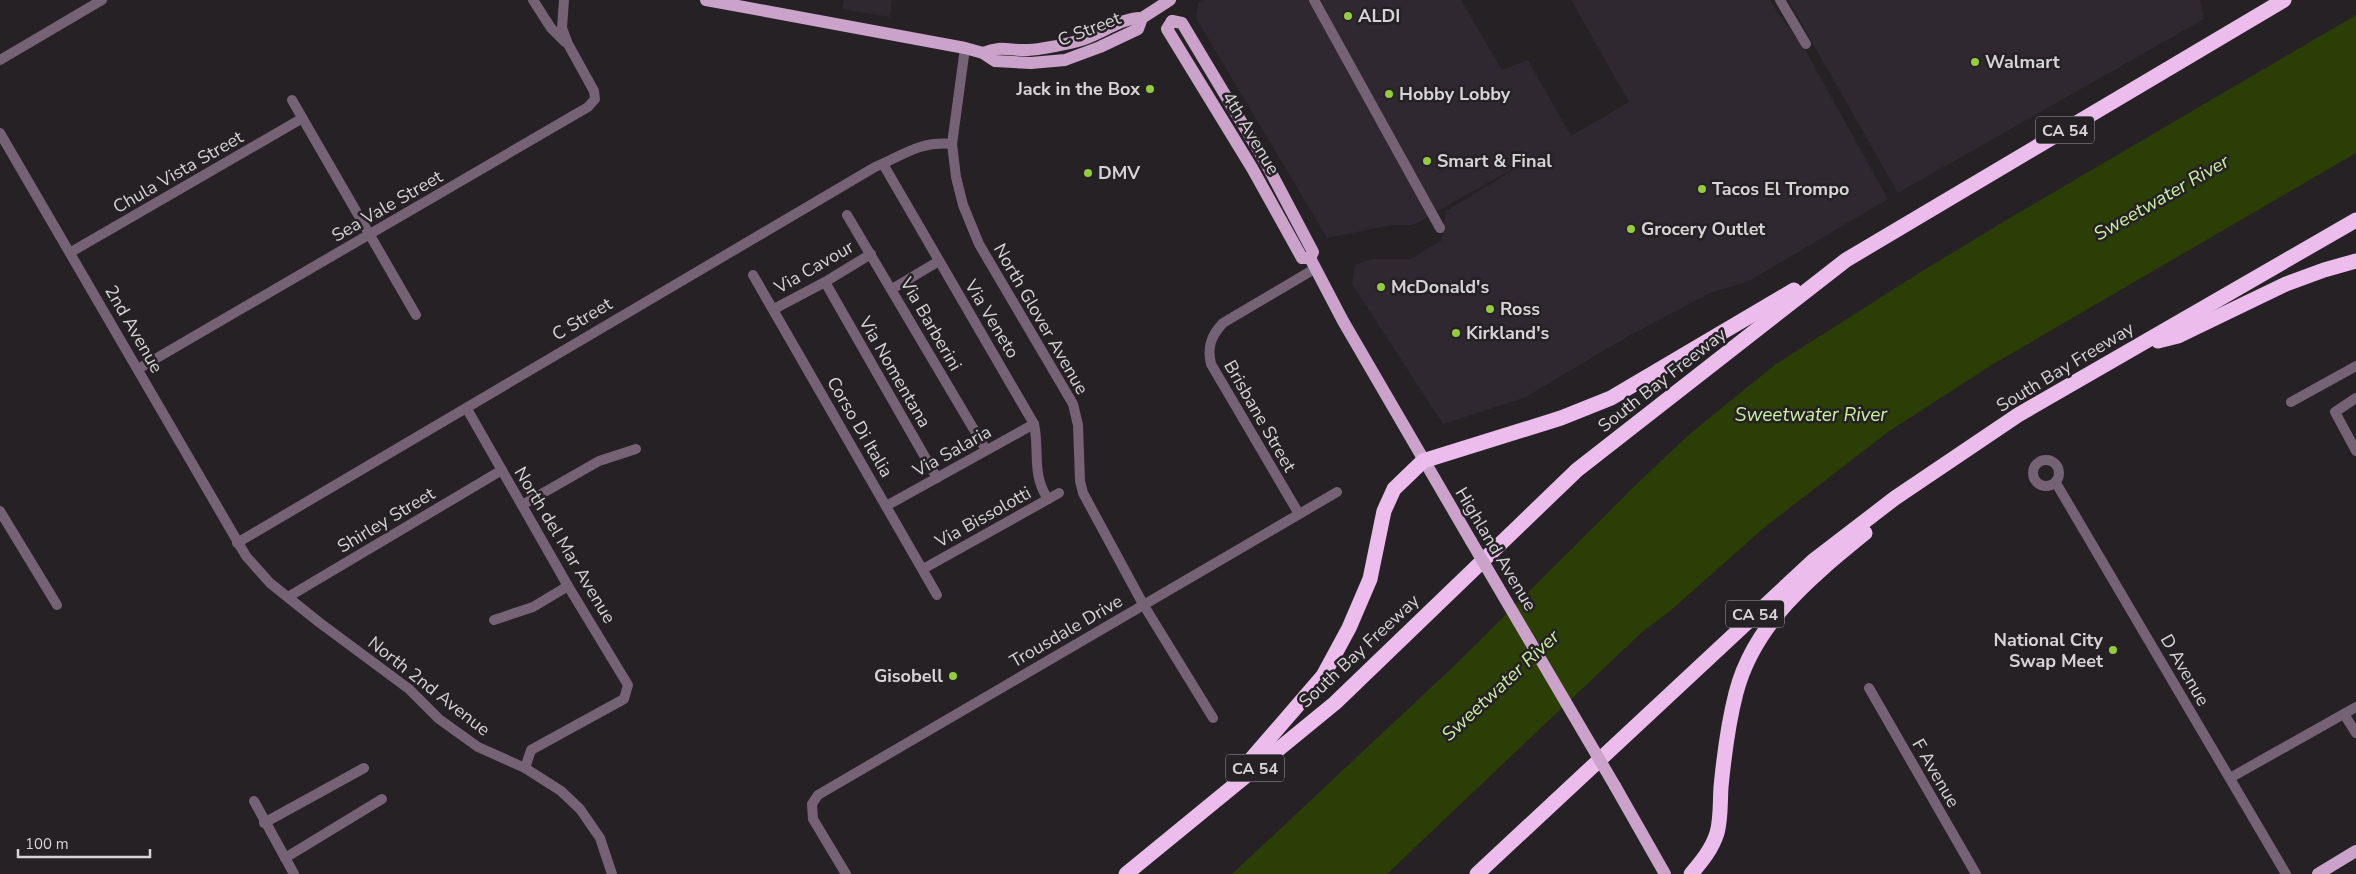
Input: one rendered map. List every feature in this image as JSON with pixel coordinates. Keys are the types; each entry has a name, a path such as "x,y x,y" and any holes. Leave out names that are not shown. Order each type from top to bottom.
{"highway":[{"name":"South Bay Freeway","path":"1126,874 1335,702 1577,470 1846,260 2284,0"},
{"name":"South Bay Freeway","path":"1477,874 1813,560 1895,498 2018,415 2130,349 2204,310 2356,220"},
{"path":"1214,801 1285,722 1322,676 1350,628 1370,579 1384,512 1394,489 1423,461 1561,418 1611,398 1846,260"},
{"path":"2130,349 2178,336 2292,281 2356,262"},
{"path":"1690,874 1708,855 1717,832 1724,756 1736,693 1747,660 1765,628 1793,597 1833,559 1974,444"}],"main road":[{"name":"C Street","path":"706,0 965,48 983,53 995,61 1031,63 1065,60 1125,36 1138,28 1142,18 1165,1"},
{"name":"4th Avenue","path":"1165,1 1172,20 1167,28 1252,168 1302,258 1313,263 1328,292"},
{"name":"Highland Avenue","path":"1328,292 1423,461 1666,874"},
{"path":"2318,874 2356,851"}],"street":[{"path":"0,60 102,0"},
{"name":"Sea Vale Street","path":"533,0 552,28 568,44"},
{"name":"Sea Vale Street","path":"138,369 588,107 595,99 594,91 568,44 562,28 564,0"},
{"path":"1314,0 1440,228"},
{"path":"1780,0 1806,44"},
{"name":"North Glover Avenue","path":"965,48 956,98 952,144 956,177 963,205 979,244 1072,404 1078,425 1080,481 1083,492 1143,604 1213,718"},
{"path":"292,100 301,119 416,315"},
{"name":"Chula Vista Street","path":"71,252 301,119"},
{"name":"2nd Avenue","path":"0,132 71,252 237,543"},
{"name":"C Street","path":"237,543 902,152 918,146 952,144"},
{"name":"Via Veneto","path":"883,164 1034,424 1038,442 1037,477 1048,499"},
{"name":"Via Barberini","path":"847,215 986,450"},
{"name":"Via Cavour","path":"774,309 825,282 871,254"},
{"path":"892,289 939,262"},
{"name":"Brisbane Street","path":"1299,514 1211,364 1209,347 1215,332 1223,323 1313,263"},
{"name":"Corso Di Italia","path":"753,275 937,595"},
{"name":"Via Nomentana","path":"825,282 937,478"},
{"path":"2291,402 2356,366"},
{"path":"2356,398 2335,412 2356,451"},
{"name":"North del Mar Avenue","path":"467,409 568,586 628,685 624,699 531,750 526,768"},
{"name":"Via Salaria","path":"886,506 1034,424"},
{"path":"522,505 599,461 636,449"},
{"name":"Shirley Street","path":"288,597 502,470"},
{"name":"D Avenue","path":"2056,483 2286,874"},
{"name":"Trousdale Drive","path":"846,874 813,819 811,812 813,801 829,788 1337,492"},
{"name":"Via Bissolotti","path":"923,569 1059,493"},
{"path":"0,511 57,605"},
{"name":"North 2nd Avenue","path":"237,543 270,583 409,689 447,725 478,747 526,768 561,791 580,809 600,838 612,874"},
{"path":"494,620 522,612 568,586"},
{"name":"F Avenue","path":"1869,688 1976,874"},
{"path":"2230,778 2356,707"},
{"path":"2344,714 2356,734"},
{"path":"264,823 364,768"},
{"path":"285,858 382,800"},
{"path":"254,801 264,823 294,874"}],"shaded area":[{"path":"844,0 892,0 890,17 842,9"},
{"path":"1203,0 1461,0 1502,70 1528,60 1571,136 1629,102 1571,0 1770,0 1803,46 1888,199 1749,281 1708,294 1625,338 1524,398 1443,424 1352,284 1355,265 1373,259 1410,259 1441,241 1446,211 1548,149 1413,225 1392,225 1327,238 1196,18 1198,2"},
{"path":"1788,0 2200,0 2204,19 1898,193"}],"water":[{"name":"Sweetwater River","path":"2356,15 2356,153 1990,366 1888,432 1765,527 1670,611 1642,632 1387,874 1232,874 1455,665 1647,474 1692,432 1776,364 2008,219"}],"place":[{"name":"ALDI","path":"1348,16"},
{"name":"Walmart","path":"1975,62"},
{"name":"Jack in the Box","path":"1150,89"},
{"name":"Hobby Lobby","path":"1389,94"},
{"name":"Smart & Final","path":"1427,161"},
{"name":"DMV","path":"1088,173"},
{"name":"Tacos El Trompo","path":"1702,189"},
{"name":"Grocery Outlet","path":"1631,229"},
{"name":"McDonald's","path":"1381,287"},
{"name":"Ross","path":"1490,309"},
{"name":"Kirkland's","path":"1456,333"},
{"name":"National City Swap Meet","path":"2113,650"},
{"name":"Gisobell","path":"953,676"}]}
